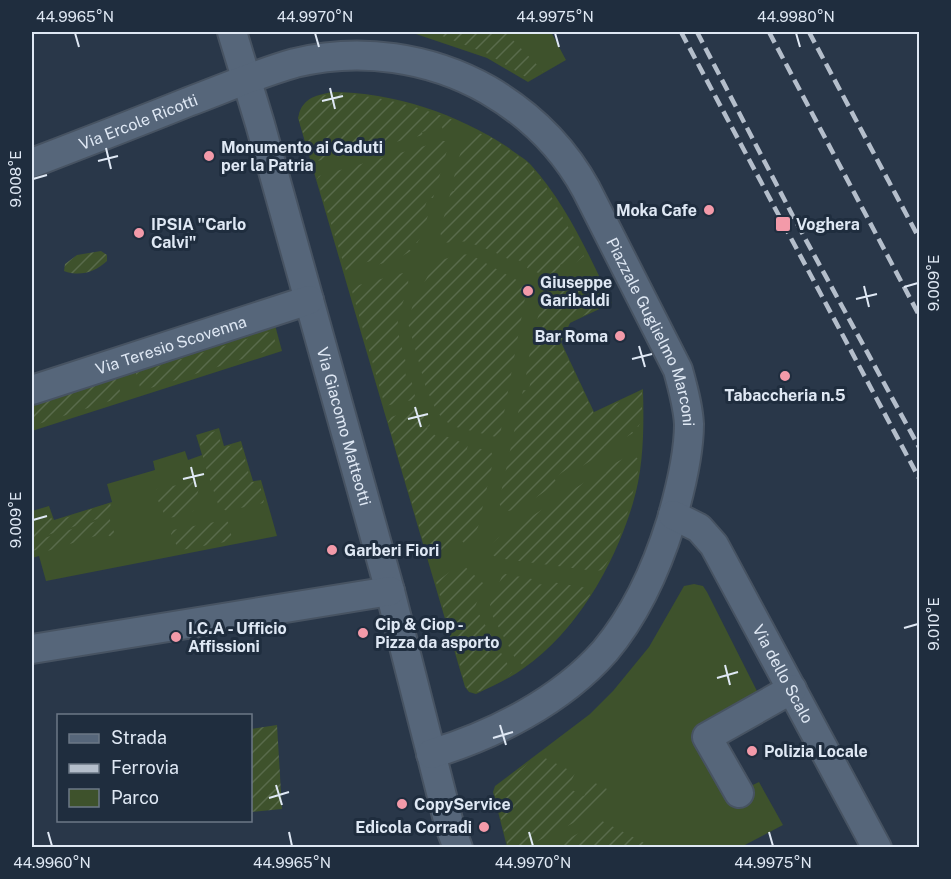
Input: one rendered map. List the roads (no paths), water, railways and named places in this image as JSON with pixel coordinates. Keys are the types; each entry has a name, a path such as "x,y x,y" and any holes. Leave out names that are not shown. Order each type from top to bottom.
{"street":[{"name":"Via Giacomo Matteotti","path":"232,32 390,591 453,840"},
{"name":"Piazzale Guglielmo Marconi","path":"246,80 295,63 325,57 356,55 387,57 447,70 502,98 558,147 584,186 678,370 685,395 688,424 684,468 661,554 635,607 605,650 574,680 530,712 461,745 431,754"},
{"name":"Via Ercole Ricotti","path":"32,163 246,80"},
{"name":"Via Teresio Scovenna","path":"32,390 309,300"},
{"name":"Via dello Scalo","path":"673,515 699,528 714,545 877,848"},
{"path":"32,649 390,591"},
{"path":"739,793 707,737 792,689"}],"railway":[{"path":"681,32 920,480"},
{"path":"697,32 795,220 920,449"},
{"path":"769,32 920,317"},
{"path":"809,32 920,240"}],"place":[{"name":"Monumento ai Caduti per la Patria","path":"209,156"},
{"name":"Moka Cafe","path":"709,210"},
{"name":"Voghera","path":"783,224"},
{"name":"IPSIA \"Carlo Calvi\"","path":"139,233"},
{"name":"Giuseppe Garibaldi","path":"528,291"},
{"name":"Bar Roma","path":"620,336"},
{"name":"Tabaccheria n.5","path":"785,376"},
{"name":"Garberi Fiori","path":"332,550"},
{"name":"Cip & Ciop - Pizza da asporto","path":"363,633"},
{"name":"I.C.A - Ufficio Affissioni","path":"176,637"},
{"name":"Polizia Locale","path":"752,751"},
{"name":"CopyService","path":"402,804"},
{"name":"Edicola Corradi","path":"484,827"}]}
